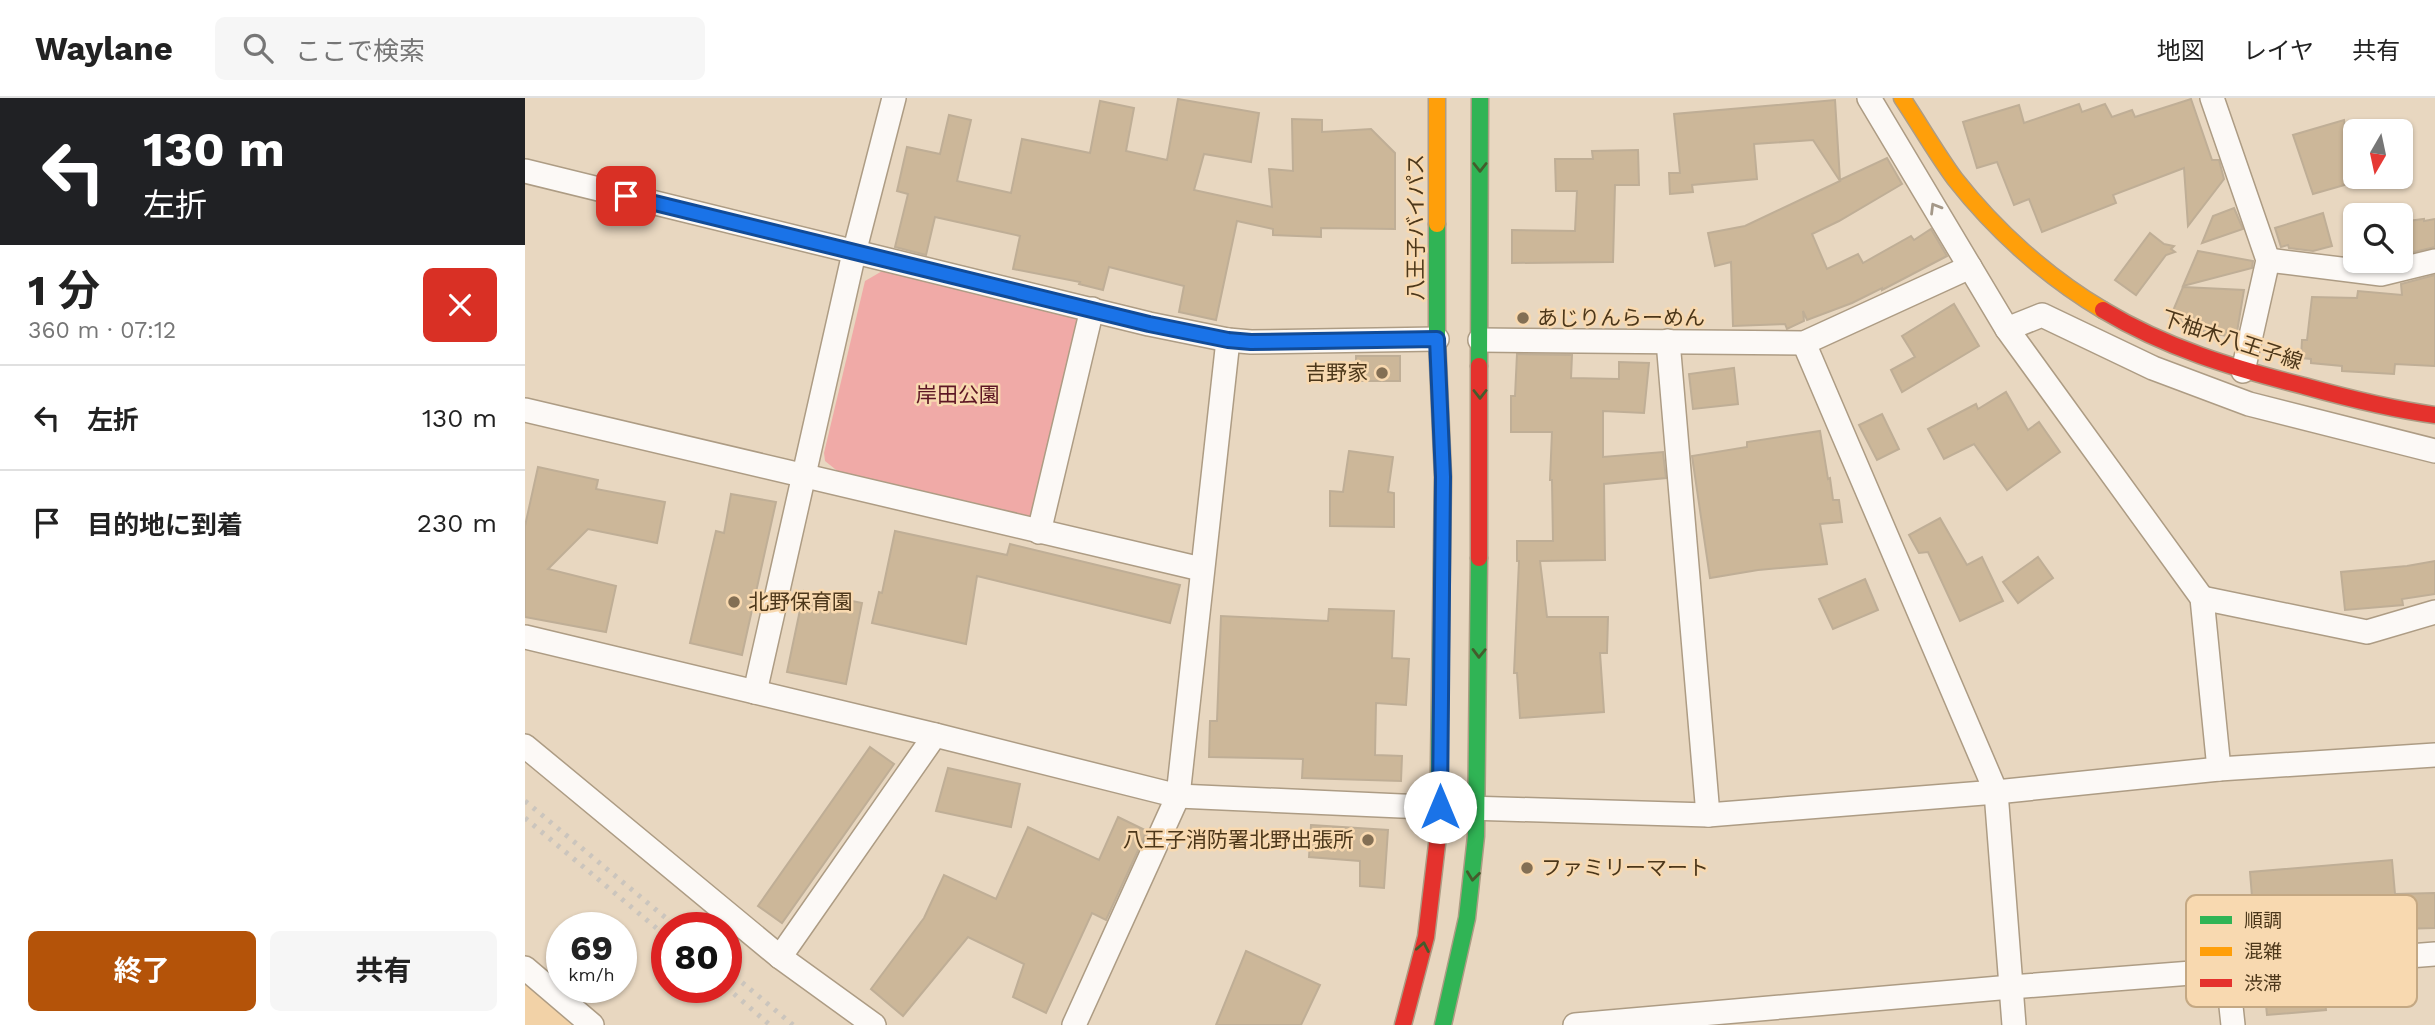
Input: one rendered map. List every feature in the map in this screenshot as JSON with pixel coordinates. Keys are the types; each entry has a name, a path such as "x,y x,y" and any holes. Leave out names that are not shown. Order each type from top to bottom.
{"main road":[{"path":"1437,98 1448,98"},
{"name":"八王子バイパス","path":"1403,1025 1420,962 1433,895 1440,807 1443,477 1437,339 1437,98"},
{"path":"1459,98 1493,98"},
{"path":"1443,1025 1459,964 1477,847 1480,98"},
{"name":"下柚木八王子線","path":"1902,98 1961,186 2010,239 2047,273 2109,314 2151,337 2243,371 2397,411 2435,415"},
{"path":"1421,835 1440,807"},
{"path":"1478,808 1490,847"}],"street":[{"path":"755,692 854,253 894,98"},
{"path":"1869,98 2007,329 2202,598 2219,769"},
{"path":"2213,98 2267,260 2243,371"},
{"path":"525,171 854,253 1228,340 1437,339"},
{"path":"2267,260 2381,274 2435,261"},
{"path":"1480,341 1804,343 1970,267"},
{"path":"1039,532 1092,310"},
{"path":"2007,329 2042,314 2154,368 2249,404 2435,451"},
{"path":"1074,1025 1178,796 1228,340"},
{"path":"1668,341 1708,815"},
{"path":"1804,343 1996,792 2014,1025"},
{"path":"525,410 1201,569"},
{"path":"2202,598 2367,632 2435,612"},
{"path":"525,638 935,735 1178,796 1708,815 1996,792 2219,769 2435,755"},
{"path":"780,957 935,735"},
{"path":"525,746 780,957 874,1025"},
{"path":"2417,955 2435,954"},
{"path":"525,968 592,1025"},
{"path":"1576,1025 2186,972"},
{"path":"2231,1007 2233,1025"}],"shaded area":[{"path":"525,983 573,1025 525,1025"}],"green space":[{"name":"岸田公園","path":"884,270 1078,317 1081,328 1038,510 1029,518 840,473 825,461 824,453 865,281"}],"building":[{"path":"1178,99 1259,113 1251,162 1204,154 1194,190 1272,207 1269,169 1293,171 1292,119 1322,120 1322,132 1371,129 1395,153 1395,229 1321,228 1321,237 1273,235 1273,229 1237,221 1216,320 1179,312 1184,286 1109,267 1103,290 1079,284 1080,282 1013,269 1020,236 935,217 926,255 895,247 908,194 897,191 907,147 940,154 949,115 971,120 957,181 1011,193 1022,139 1090,153 1100,101 1134,108 1126,151 1167,160"},
{"path":"2191,99 2212,160 2219,160 2224,179 2188,226 2184,168 2113,195 2116,203 2042,232 2029,199 2014,205 1997,162 1977,168 1963,122 2019,105 2024,123 2079,104 2082,112 2105,104 2112,117 2132,110 2135,117"},
{"path":"1835,100 1840,180 1887,158 1902,184 1812,234 1827,269 1858,254 1863,263 1911,236 1914,240 1931,229 1947,256 1852,303 1807,320 1803,311 1804,321 1787,329 1785,324 1733,326 1731,262 1715,266 1708,233 1745,226 1840,181 1813,140 1754,144 1757,179 1692,185 1693,192 1670,194 1669,173 1680,173 1674,114"},
{"path":"2343,120 2343,185 2313,194 2293,135"},
{"path":"1638,150 1639,185 1615,185 1613,262 1512,263 1512,230 1575,231 1577,191 1556,191 1555,159 1593,159 1592,151"},
{"path":"2234,208 2243,229 2202,243 2213,216"},
{"path":"2323,213 2332,246 2313,251 2289,248 2288,245 2281,247 2275,228"},
{"path":"2435,219 2435,247 2413,252 2413,220"},
{"path":"2150,233 2164,244 2174,246 2171,249 2175,252 2166,255 2136,295 2115,280"},
{"path":"2198,251 2253,261 2252,268 2183,286"},
{"path":"2435,275 2435,366 2395,364 2394,374 2342,371 2342,366 2311,363 2311,359 2301,358 2302,340 2307,340 2312,297 2357,298 2358,291 2402,295 2401,284"},
{"path":"2183,287 2244,290 2237,332 2227,330 2227,336 2206,332 2170,318"},
{"path":"1954,304 1979,346 1902,392 1891,370 1915,357 1902,336"},
{"path":"1517,354 1572,355 1571,378 1619,379 1619,362 1649,363 1644,413 1603,411 1603,457 1663,452 1666,478 1604,484 1605,560 1540,561 1547,617 1608,617 1607,653 1600,653 1604,712 1520,718 1517,673 1514,673 1519,561 1517,541 1553,541 1550,480 1552,432 1511,432 1511,396 1515,396"},
{"path":"1356,356 1400,356 1400,381 1356,381"},
{"path":"1734,368 1738,404 1693,409 1689,374"},
{"path":"2006,392 2028,430 2039,422 2060,452 2007,490 1974,444 1944,459 1928,429 1976,404 1978,409"},
{"path":"1882,414 1899,449 1877,460 1859,425"},
{"path":"1820,431 1833,500 1839,500 1842,522 1820,524 1827,564 1758,570 1710,578 1692,456 1747,447 1747,442"},
{"path":"1349,451 1393,457 1388,492 1394,493 1394,527 1330,526 1330,491 1343,492"},
{"path":"538,467 598,480 596,489 665,502 657,543 588,529 548,569 616,586 606,632 525,617 525,526"},
{"path":"731,494 776,502 742,655 690,643 716,531 724,533"},
{"path":"1940,518 1967,565 1982,557 2003,601 1960,621 1928,552 1919,553 1909,535"},
{"path":"895,531 1007,555 1010,544 1180,585 1170,623 977,576 966,644 872,623 879,592 882,593"},
{"path":"2038,557 2053,578 2018,603 2003,582"},
{"path":"2435,561 2435,594 2402,599 2403,605 2345,610 2341,572"},
{"path":"1865,579 1878,610 1833,629 1819,599"},
{"path":"804,591 862,603 846,684 787,672"},
{"path":"1329,609 1394,611 1392,658 1409,659 1406,705 1376,703 1375,755 1402,756 1401,781 1302,778 1303,759 1209,757 1210,721 1217,721 1221,616 1328,621"},
{"path":"870,747 894,764 782,923 758,906"},
{"path":"948,768 1020,784 1011,827 936,811"},
{"path":"1118,817 1147,831 1106,920 1092,913 1046,1013 1013,997 1024,964 968,937 903,1016 871,989 924,918 944,875 996,899 1028,827 1099,860"},
{"path":"1311,825 1388,830 1384,888 1360,886 1360,861 1309,857"},
{"path":"2392,860 2395,894 2435,893 2435,928 2417,928 2417,895 2252,895 2250,872"},
{"path":"1246,951 1320,985 1301,1025 1216,1025"},
{"path":"2266,1007 2326,1007 2326,1010 2267,1015"}],"railway":[{"path":"525,801 659,912"},
{"path":"525,818 651,924"},
{"path":"742,982 793,1025"},
{"path":"742,1001 770,1025"}],"traffic: fast":[{"path":"1479,366 1480,98"},
{"path":"1437,224 1437,339 1443,477 1438,836"},
{"path":"1443,1025 1467,918 1476,836 1479,558"}],"traffic: slow":[{"path":"1437,98 1437,224"},
{"path":"1902,98 1955,179 1987,216 2042,267 2103,310"}],"traffic: jam":[{"path":"2103,310 2176,346 2226,364 2352,399 2435,415"},
{"path":"1479,366 1479,558"},
{"path":"1403,1025 1426,937 1438,836"}],"place":[{"name":"あじりんらーめん","path":"1523,318"},
{"name":"吉野家","path":"1382,373"},
{"name":"北野保育園","path":"734,602"},
{"name":"八王子消防署北野出張所","path":"1368,840"},
{"name":"ファミリーマート","path":"1527,868"}],"route":[{"path":"626,196 1149,324 1228,340 1251,342 1437,339 1443,477 1440,807"}]}
